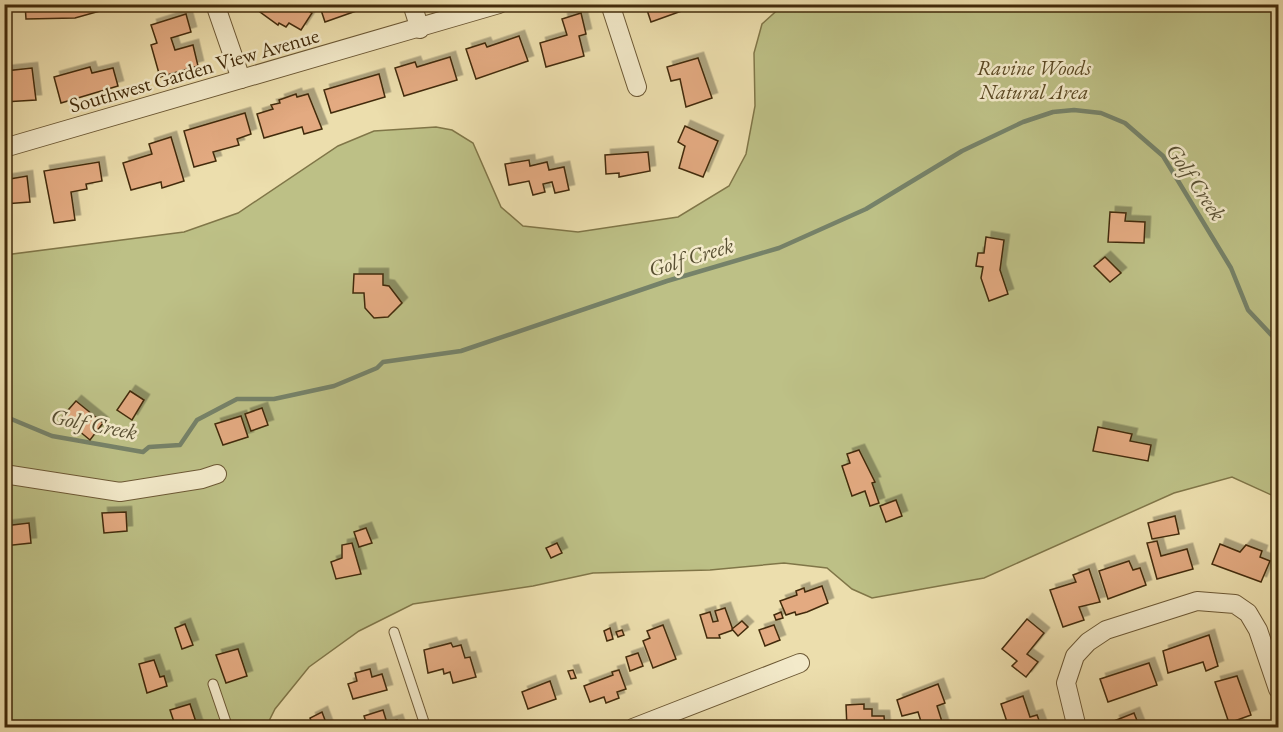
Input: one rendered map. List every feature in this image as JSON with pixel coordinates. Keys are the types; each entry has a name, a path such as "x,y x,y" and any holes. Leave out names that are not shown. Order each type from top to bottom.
{"street":[{"path":"215,4 241,80"},
{"path":"412,4 420,28"},
{"name":"Southwest Garden View Avenue","path":"4,148 499,4"},
{"path":"610,4 637,87"},
{"path":"4,474 120,492 202,479 217,474"},
{"path":"1077,728 1066,683 1075,656 1088,642 1106,630 1197,601 1235,604 1248,613 1258,630 1278,689"},
{"path":"633,728 800,663"}],"lane":[{"path":"394,632 426,728"},
{"path":"213,684 228,728"}],"green space":[{"name":"Ravine Woods Natural Area","path":"783,5 1278,5 1278,498 1232,477 1174,493 984,578 872,598 852,589 827,568 784,563 710,570 593,573 533,586 413,604 359,631 309,667 275,709 266,727 5,728 5,255 184,232 238,213 338,146 374,131 436,127 452,130 473,143 501,207 523,226 578,232 678,217 729,186 746,154 755,106 754,53 762,24"}],"building":[{"path":"25,4 98,4 100,11 75,18 26,19"},
{"path":"249,4 298,4 312,13 301,30 289,23 286,27 279,23 278,25"},
{"path":"319,4 376,4 325,22"},
{"path":"645,4 701,4 651,22"},
{"path":"581,13 586,34 579,36 584,56 546,67 540,43 567,35 562,19"},
{"path":"186,14 191,32 171,38 175,50 193,45 198,66 160,77 151,45 157,43 151,25"},
{"path":"519,36 528,61 476,79 466,49 485,43 487,47"},
{"path":"450,57 457,80 404,96 395,68 415,62 417,67"},
{"path":"698,58 712,98 686,107 680,79 671,81 667,67"},
{"path":"90,67 92,73 113,68 118,86 61,103 54,77"},
{"path":"32,68 36,100 4,102 5,71"},
{"path":"379,74 385,97 331,113 324,90"},
{"path":"296,94 297,97 308,94 322,129 304,134 302,127 264,138 257,114 273,109 271,105"},
{"path":"245,113 251,134 237,139 239,145 213,152 216,161 194,167 184,131"},
{"path":"685,126 718,141 703,177 679,168 685,146 678,142"},
{"path":"171,137 184,181 162,188 161,182 131,190 123,163 152,154 149,144"},
{"path":"648,152 650,171 619,177 619,173 606,174 605,155"},
{"path":"529,160 530,166 547,162 549,170 564,167 569,190 555,193 552,182 543,184 545,192 533,195 529,181 509,185 505,164"},
{"path":"99,162 102,181 86,184 87,189 71,192 75,220 54,223 44,171"},
{"path":"27,176 30,202 4,204 4,180"},
{"path":"1110,212 1126,213 1125,221 1145,222 1144,243 1108,242"},
{"path":"986,237 1004,240 1000,270 1008,294 989,301 981,278 983,267 976,266 978,253 984,253"},
{"path":"1105,257 1121,273 1110,282 1094,266"},
{"path":"354,274 383,274 383,285 389,286 402,303 388,317 374,318 365,308 364,293 353,293"},
{"path":"130,391 144,400 132,420 117,410"},
{"path":"76,401 103,423 90,440 62,417"},
{"path":"262,408 268,425 251,431 245,414"},
{"path":"241,416 248,437 223,445 215,424"},
{"path":"1098,427 1132,434 1130,441 1151,445 1148,461 1093,451"},
{"path":"859,450 875,482 872,483 879,503 870,506 865,491 852,496 842,466 850,463 847,454"},
{"path":"896,500 902,516 886,522 880,506"},
{"path":"126,512 127,531 104,533 102,513"},
{"path":"1175,516 1179,534 1152,539 1148,523"},
{"path":"29,523 31,543 4,546 4,526"},
{"path":"366,528 372,543 359,547 354,532"},
{"path":"1157,541 1161,556 1187,549 1193,569 1157,579 1147,543"},
{"path":"352,543 361,574 336,579 331,562 342,558 342,545"},
{"path":"557,543 562,553 551,558 546,548"},
{"path":"1220,544 1240,552 1246,545 1262,551 1260,557 1270,561 1261,582 1212,564"},
{"path":"1129,561 1133,570 1140,568 1146,585 1108,599 1099,571"},
{"path":"1089,569 1100,602 1079,607 1084,620 1063,627 1050,590 1076,582 1073,575"},
{"path":"822,586 828,603 807,612 786,615 780,601 797,595 796,591 804,588 805,592"},
{"path":"725,608 733,630 719,635 720,638 707,638 700,615 710,612 713,622 718,621 715,611"},
{"path":"781,612 783,618 776,620 774,615"},
{"path":"1027,619 1044,633 1027,654 1038,662 1026,677 1012,666 1017,661 1002,649"},
{"path":"742,621 748,627 738,636 732,629"},
{"path":"185,624 193,645 182,649 175,628"},
{"path":"663,625 676,659 653,668 643,641 650,638 647,631"},
{"path":"774,625 780,640 765,646 759,630"},
{"path":"610,628 613,639 607,641 604,631"},
{"path":"622,630 624,635 618,637 616,632"},
{"path":"1209,635 1218,666 1206,671 1203,662 1168,673 1163,651"},
{"path":"451,643 453,647 461,645 465,658 470,657 476,677 453,683 450,672 444,674 443,669 428,673 424,650"},
{"path":"238,649 247,676 226,683 216,655"},
{"path":"638,653 643,666 630,671 626,657"},
{"path":"154,660 160,677 164,676 167,686 147,693 139,664"},
{"path":"1149,663 1157,685 1108,702 1100,679"},
{"path":"370,669 372,677 382,674 387,690 353,699 348,684 357,681 355,673"},
{"path":"573,670 576,678 571,679 568,671"},
{"path":"619,670 626,689 617,692 619,698 606,703 604,697 590,702 584,686 613,675 612,672"},
{"path":"1237,676 1251,715 1229,723 1215,682"},
{"path":"550,681 556,699 528,709 522,692"},
{"path":"938,684 945,703 937,706 944,728 923,728 918,712 902,716 897,700"},
{"path":"1023,696 1030,717 1037,715 1042,728 1009,728 1001,704"},
{"path":"190,704 197,725 201,728 176,728 170,710"},
{"path":"864,704 864,709 872,709 872,716 884,716 885,728 847,728 846,705"},
{"path":"383,710 387,723 397,720 400,728 368,728 364,716"},
{"path":"322,712 328,728 310,728 313,726 310,718"},
{"path":"1134,713 1140,728 1116,728 1114,721"}],"waterway":[{"name":"Golf Creek","path":"4,416 52,436 143,452 149,447 180,445 197,420 237,399 274,399 334,386 377,368 383,362 461,351 667,281 779,248 866,209 962,151 1023,122 1053,112 1074,110 1101,113 1125,123 1163,156 1231,268 1248,310 1278,342"}]}
